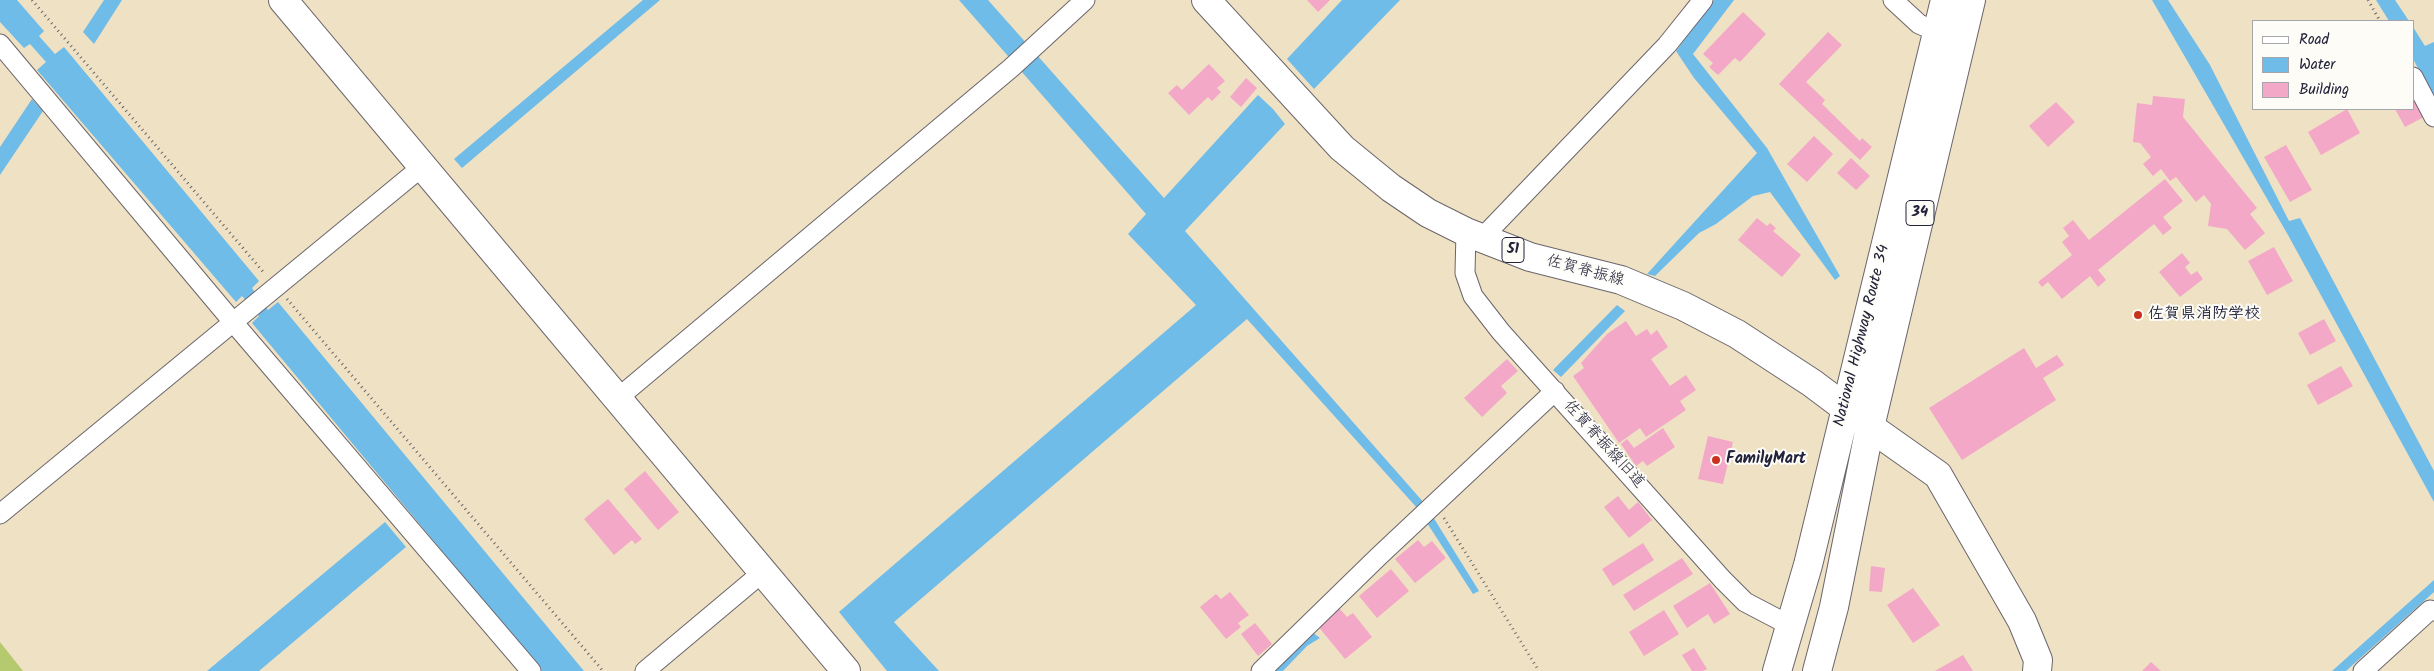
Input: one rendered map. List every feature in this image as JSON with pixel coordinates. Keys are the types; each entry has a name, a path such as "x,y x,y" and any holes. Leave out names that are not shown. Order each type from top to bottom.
{"main road":[{"path":"283,0 846,671"},
{"name":"佐賀脊振線","path":"1206,0 1342,148 1391,188 1428,213 1474,236 1530,257 1621,280 1683,306 1737,334 1846,408 1938,475 2022,621 2038,660 2037,671"},
{"name":"National Highway Route 34","path":"1777,671 1808,565 1945,0"},
{"name":"National Highway Route 34","path":"1817,671 1834,607 1870,427 1971,0"}],"street":[{"path":"618,398 1011,68 1085,0"},
{"path":"1474,236 1667,45 1702,0"},
{"path":"1893,0 1919,24 1937,32"},
{"path":"0,44 233,322 530,671"},
{"path":"2414,79 2434,117"},
{"path":"0,514 424,166"},
{"name":"佐賀脊振線旧道","path":"1474,236 1465,273 1474,296 1501,332 1723,580 1745,602 1789,625"},
{"path":"1261,671 1372,562 1436,505 1555,391"},
{"path":"645,671 763,572"},
{"path":"2363,671 2430,610 2434,611"}],"path":[{"path":"32,0 603,671"},
{"path":"2368,0 2379,20"},
{"path":"1436,505 1539,671"}],"green space":[{"path":"0,642 23,671 0,671"}],"water":[{"path":"0,0 17,0 44,31 39,36 55,54 64,47 259,281 252,288 268,310 278,302 584,671 542,671 252,323 259,316 242,296 236,302 37,70 46,62 30,44 24,48 0,22"},
{"path":"104,0 122,0 94,44 83,32"},
{"path":"643,0 660,0 462,168 454,159"},
{"path":"959,0 988,0 1164,198 1258,95 1273,109 1285,124 1185,231 1425,504 1479,591 1473,594 1418,509 1247,319 894,622 939,671 887,671 839,612 1196,305 1128,234 1146,214"},
{"path":"1342,0 1400,0 1314,89 1287,59"},
{"path":"1714,0 1734,0 1693,54 1767,148 1840,276 1835,280 1770,192 1753,196 1716,224 1699,233 1655,276 1647,274 1757,153 1694,78 1676,51"},
{"path":"2152,0 2168,0 2210,65 2289,221 2300,218 2434,471 2434,502 2288,235"},
{"path":"2376,0 2395,0 2408,20 2388,20"},
{"path":"2414,29 2425,46 2434,42 2434,98 2414,61"},
{"path":"32,99 43,111 0,175 0,147"},
{"path":"1617,305 1625,311 1561,377 1553,370"},
{"path":"385,522 406,547 259,671 207,671"},
{"path":"2434,580 2434,592 2346,671 2332,671"},
{"path":"1312,632 1320,638 1307,646 1283,671 1274,671"}],"building":[{"path":"1307,0 1330,0 1318,12"},
{"path":"1743,12 1766,34 1740,62 1735,58 1718,75 1709,67 1713,63 1703,54"},
{"path":"1828,32 1842,45 1806,82 1825,100 1822,104 1860,141 1862,138 1872,147 1860,160 1779,84"},
{"path":"1209,64 1225,81 1217,88 1221,92 1212,101 1208,97 1189,115 1168,93 1177,85 1182,90"},
{"path":"1246,78 1257,88 1241,107 1230,97"},
{"path":"2153,96 2185,99 2183,117 2257,208 2250,214 2265,233 2245,250 2227,229 2208,226 2211,204 2204,195 2196,202 2176,177 2170,181 2161,169 2153,176 2143,164 2151,157 2140,143 2133,142 2137,103 2152,105"},
{"path":"2414,100 2424,117 2405,127 2396,110 2414,110"},
{"path":"2056,102 2075,122 2048,147 2029,126"},
{"path":"2348,110 2360,133 2321,155 2308,132"},
{"path":"1814,136 1833,154 1807,182 1787,164"},
{"path":"2286,145 2312,190 2290,202 2264,157"},
{"path":"1851,158 1870,176 1856,190 1837,173"},
{"path":"2165,179 2183,201 2163,217 2172,228 2163,235 2154,224 2098,270 2106,280 2098,287 2090,276 2062,299 2048,282 2042,287 2038,282 2072,255 2062,242 2069,236 2063,228 2073,220 2089,240"},
{"path":"1757,218 1767,226 1770,223 1776,228 1773,231 1801,255 1782,277 1738,240"},
{"path":"2274,247 2293,281 2267,295 2248,261"},
{"path":"2182,253 2190,263 2185,267 2191,275 2197,271 2203,279 2180,297 2159,272"},
{"path":"2324,319 2336,341 2310,355 2298,333"},
{"path":"1626,321 1636,336 1647,329 1651,335 1657,330 1668,347 1651,359 1670,386 1686,375 1696,390 1680,401 1686,410 1646,437 1640,428 1619,443 1573,376 1584,368 1581,363 1607,334"},
{"path":"2024,348 2036,368 2057,355 2064,365 2043,378 2056,400 1962,460 1929,408"},
{"path":"1507,359 1518,371 1501,386 1507,393 1482,417 1464,398"},
{"path":"2341,366 2353,386 2318,405 2307,385"},
{"path":"1663,428 1675,447 1647,466 1643,461 1636,466 1621,444 1627,439 1634,448"},
{"name":"FamilyMart","path":"1708,436 1733,442 1723,484 1698,479"},
{"path":"645,471 679,512 658,530 624,489"},
{"path":"1618,496 1629,510 1638,502 1652,520 1629,538 1604,507"},
{"path":"608,499 642,539 635,544 632,540 614,555 584,519"},
{"path":"1418,540 1424,547 1432,541 1446,558 1415,583 1395,559"},
{"path":"1643,543 1654,560 1613,586 1602,569"},
{"path":"1682,558 1693,574 1634,611 1623,595"},
{"path":"1871,566 1885,568 1882,592 1869,591"},
{"path":"1391,569 1409,591 1377,618 1359,596"},
{"path":"1710,583 1730,614 1714,624 1708,614 1687,628 1673,606"},
{"path":"1913,588 1940,625 1913,643 1887,605"},
{"path":"1230,592 1249,615 1238,623 1241,627 1226,639 1200,607 1216,594 1221,599"},
{"path":"1339,608 1347,617 1353,613 1372,637 1345,659 1317,625"},
{"path":"1664,610 1679,634 1644,656 1629,632"},
{"path":"1255,623 1272,644 1258,656 1241,634"},
{"path":"1694,648 1707,669 1703,671 1692,671 1682,655"},
{"path":"1963,655 1973,671 1935,671"},
{"path":"2151,662 2161,671 2142,671"}],"place":[{"name":"佐賀県消防学校","path":"2138,315"},
{"name":"FamilyMart","path":"1716,460"}]}
